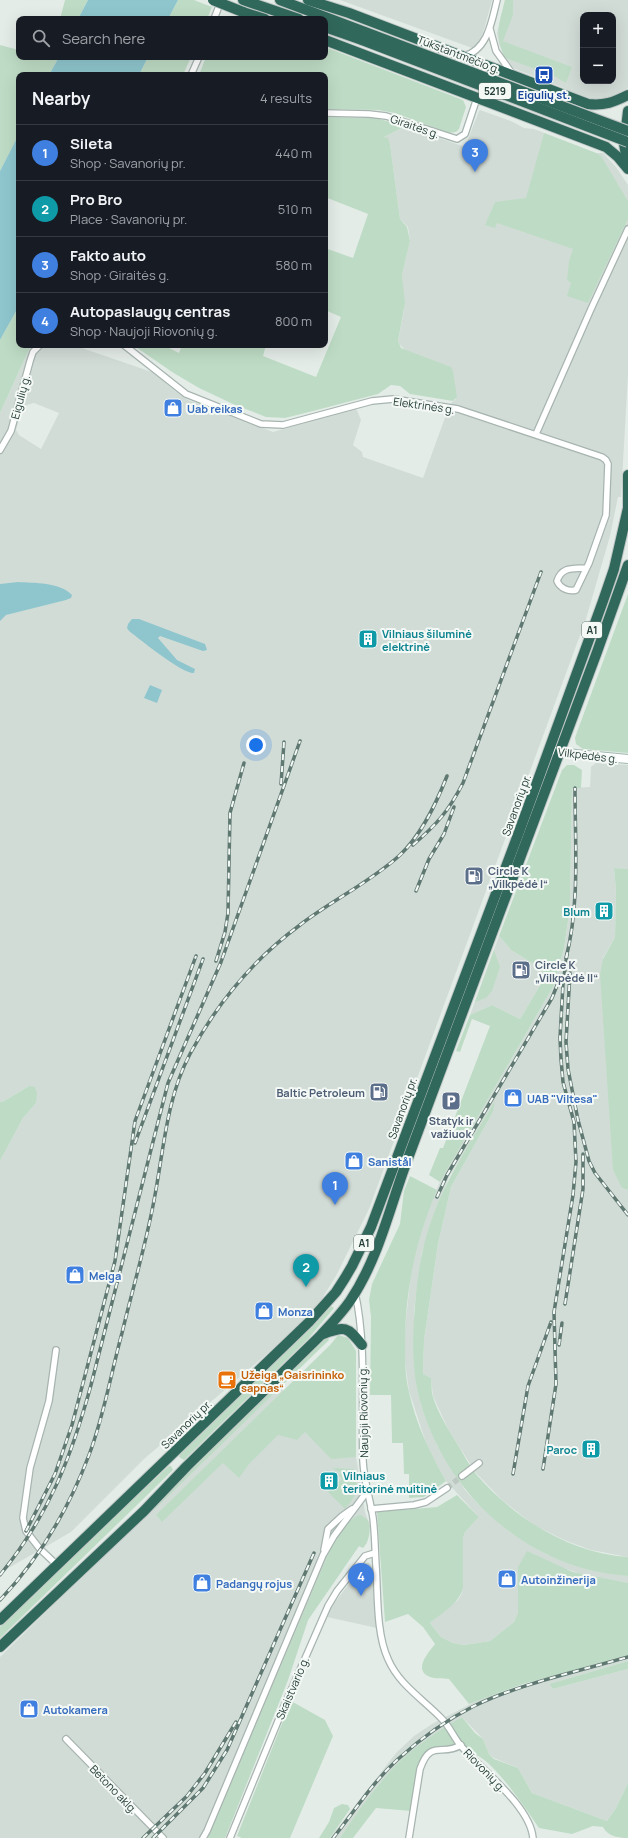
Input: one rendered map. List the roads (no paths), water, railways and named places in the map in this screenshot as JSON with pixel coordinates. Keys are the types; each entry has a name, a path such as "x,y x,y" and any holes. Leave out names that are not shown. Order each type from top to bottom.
{"highway":[{"path":"214,0 256,16"},
{"name":"Tūkstantmečio g.","path":"280,0 317,16"},
{"path":"308,0 342,11 588,104 598,105 610,103 628,95"},
{"path":"245,1 283,16"},
{"path":"274,12 288,16"},
{"name":"Tūkstantmečio g.","path":"328,21 628,142"},
{"name":"Tūkstantmečio g.","path":"328,28 364,36 628,131"},
{"path":"328,38 347,48"},
{"path":"328,41 606,147 628,168"},
{"path":"628,111 624,144 628,168"},
{"name":"Savanorių pr.","path":"0,1620 309,1322 336,1292 352,1266 376,1214 548,750 611,575 628,507 628,475"},
{"name":"Savanorių pr.","path":"0,1647 144,1511 187,1466 320,1336 334,1321 355,1292 383,1234 404,1169 560,752 628,565"},
{"path":"345,1278 355,1292"},
{"path":"320,1336 337,1329 346,1328 352,1332 362,1344"},
{"path":"172,1454 175,1465 182,1467 187,1466"}],"main road":[{"name":"Vilkpėdės g.","path":"548,750 628,759"}],"street":[{"path":"215,16 222,0"},
{"path":"462,56 477,51 490,29 497,0"},
{"path":"490,29 496,51 516,77"},
{"path":"192,72 198,60"},
{"name":"Giraitės g.","path":"328,113 386,116 457,139 465,134 477,98"},
{"path":"536,434 593,304 628,229"},
{"name":"Eigulių g.","path":"0,450 11,431 30,361 33,352 37,348"},
{"name":"Elektrinės g.","path":"128,348 186,394 261,424 283,425 372,401 393,399 451,408 536,434 606,460 608,497 606,515 589,563 576,590 566,590 559,586 558,580 561,572 564,570 586,568"},
{"name":"Naujoji Riovonių g.","path":"355,1292 359,1309 362,1344 363,1464 366,1492 371,1509 381,1629 387,1658 392,1669 428,1708"},
{"path":"56,1350 49,1401 30,1468 23,1525 40,1549 57,1565"},
{"path":"462,1476 479,1463"},
{"path":"371,1509 414,1505 426,1502 447,1488"},
{"path":"202,1838 207,1831 323,1555 334,1536 366,1492"},
{"path":"323,1555 328,1529 342,1516 354,1508"},
{"name":"Skaistvario g.","path":"230,1838 285,1704 328,1606 365,1556 375,1553"},
{"name":"Riovonių g.","path":"428,1708 442,1719 461,1745 505,1790 520,1810 528,1824 533,1838"},
{"name":"Betono aklg.","path":"66,1739 163,1838"},
{"path":"409,1838 420,1769 424,1759 433,1751 440,1749 453,1750 461,1745"}],"water":[{"path":"88,0 178,0 170,16 80,16"},
{"path":"57,60 146,60 140,72 51,72"},
{"path":"16,140 16,311 0,340 0,171"},
{"path":"18,582 54,585 72,595 71,598 66,600 6,615 0,621 0,584"},
{"path":"132,619 139,619 205,644 207,650 203,651 160,636 158,638 177,660 195,669 194,673 188,672 171,663 129,631 127,628 128,624"},
{"path":"150,685 162,690 157,703 144,698"}],"tunnel":[{"path":"447,1488 462,1476"}],"railway":[{"path":"413,845 429,831 441,817 463,783 541,572"},
{"path":"0,1575 17,1553 45,1508 75,1437 91,1385 168,1083 221,962 300,741"},
{"path":"281,784 284,742"},
{"path":"216,961 225,932 228,913 230,813 244,763"},
{"path":"0,1600 28,1568 52,1532 72,1494 89,1455 103,1410 148,1230 171,1105 182,1070 190,1054 212,1017 238,983 267,952 312,916 377,874 408,847 428,818 447,776"},
{"path":"566,958 575,895 575,788"},
{"path":"416,891 429,859 444,834 454,807"},
{"path":"543,1469 556,1384 554,1312 573,1195 576,1162 574,1122 563,1082 560,1038 563,984 567,954"},
{"path":"26,1531 55,1474 72,1425 115,1261 135,1121 196,956"},
{"path":"135,1143 203,959"},
{"path":"570,973 566,1042 568,1069 578,1120 589,1161 595,1173 628,1215"},
{"path":"437,1197 447,1175 552,998 560,978"},
{"path":"565,1304 583,1189 583,1154"},
{"path":"513,1474 528,1386 551,1322"},
{"path":"559,1345 562,1323"},
{"path":"153,1838 203,1788 227,1750 314,1553"},
{"path":"333,1838 371,1788 388,1769 415,1745 453,1717 474,1706 510,1691 550,1678 628,1657"},
{"path":"143,1838 187,1796 205,1773 236,1722"}],"place":[{"name":"Eigulių st.","path":"544,75"},
{"name":"Fakto auto","path":"475,172"},
{"name":"Uab reikas","path":"173,408"},
{"name":"Vilniaus šiluminė elektrinė","path":"368,639"},
{"name":"Circle K „Vilkpėdė I“","path":"474,876"},
{"name":"Blum","path":"604,911"},
{"name":"Circle K „Vilkpėdė II“","path":"521,970"},
{"name":"Baltic Petroleum","path":"379,1092"},
{"name":"UAB \"Viltesa\"","path":"513,1098"},
{"name":"Statyk ir važiuok","path":"451,1101"},
{"name":"Sanistål","path":"354,1161"},
{"name":"Sileta","path":"335,1205"},
{"name":"Melga","path":"75,1275"},
{"name":"Pro Bro","path":"306,1287"},
{"name":"Monza","path":"264,1311"},
{"name":"Užeiga „Gaisrininko sapnas“","path":"227,1380"},
{"name":"Paroc","path":"591,1449"},
{"name":"Vilniaus teritorinė muitinė","path":"329,1481"},
{"name":"Autoinžinerija","path":"507,1579"},
{"name":"Padangų rojus","path":"202,1583"},
{"name":"Autopaslaugų centras","path":"361,1596"},
{"name":"Autokamera","path":"29,1709"}]}
